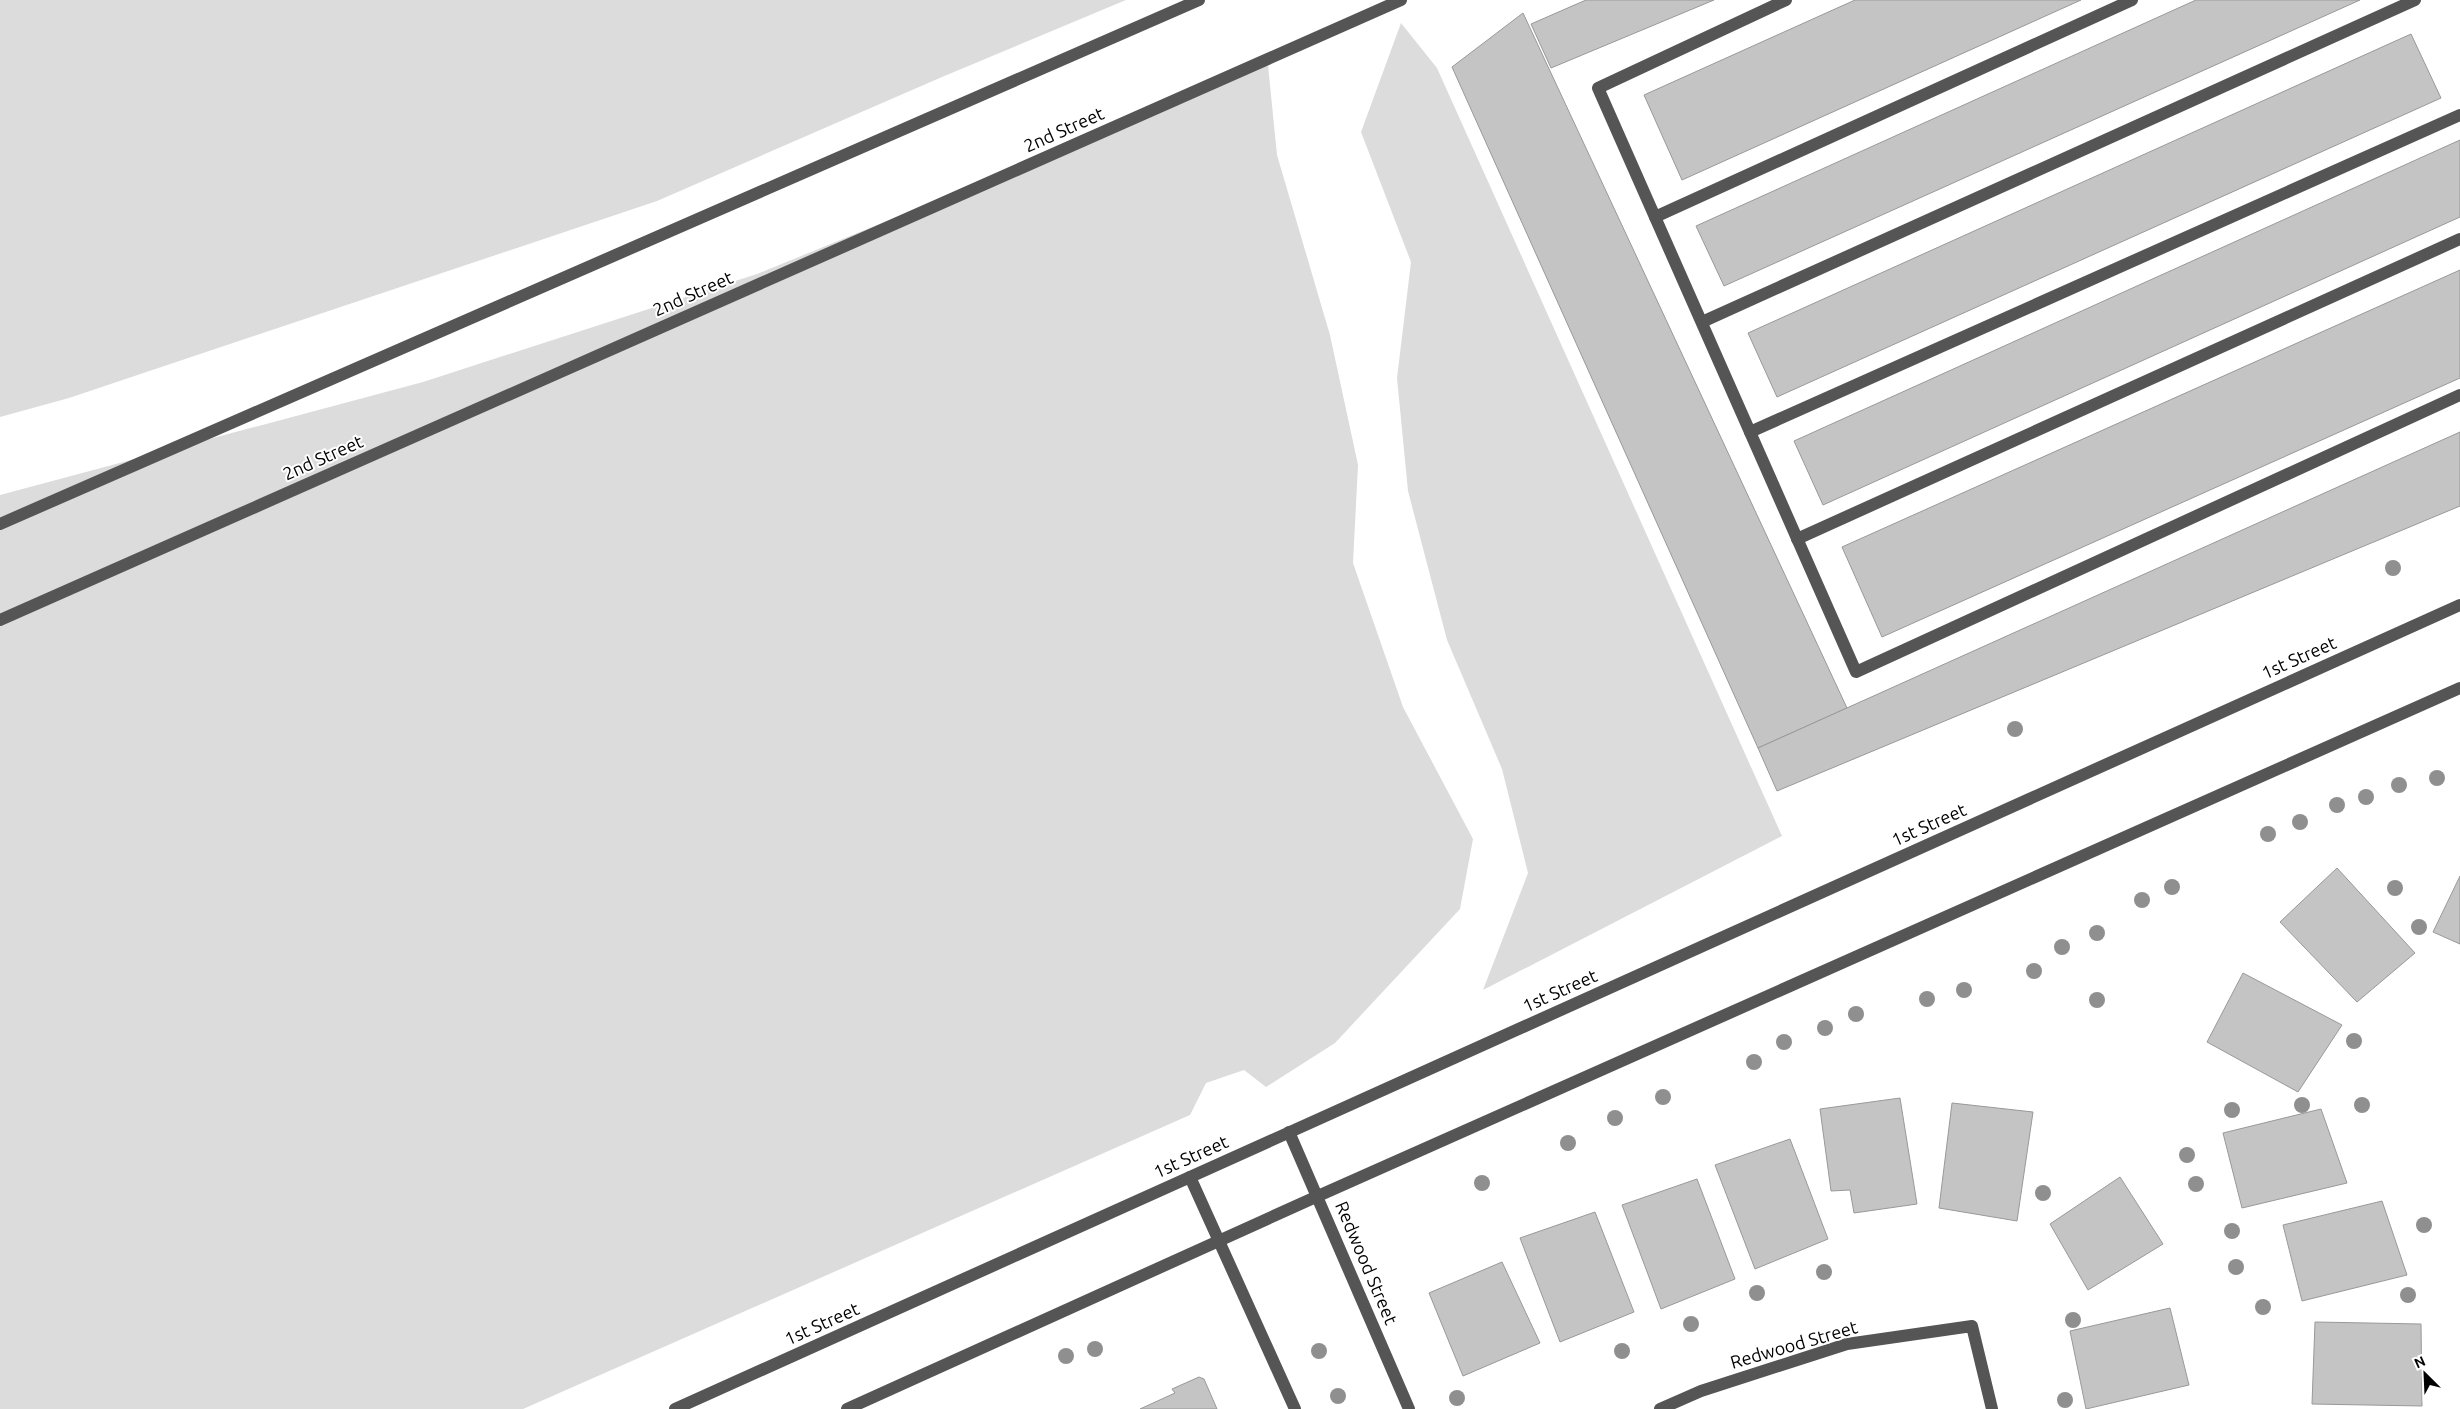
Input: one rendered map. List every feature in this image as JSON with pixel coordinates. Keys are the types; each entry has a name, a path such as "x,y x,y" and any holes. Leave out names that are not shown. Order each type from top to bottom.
{"street":[{"path":"0,524 1199,0"},
{"name":"2nd Street","path":"0,620 1400,0"},
{"path":"1786,0 1598,88 1856,672 2460,396"},
{"path":"1655,217 2132,0"},
{"path":"1702,322 2415,0"},
{"path":"1750,432 2460,115"},
{"path":"1797,539 2460,239"},
{"name":"1st Street","path":"675,1409 2460,605"},
{"path":"847,1409 1318,1196 2460,688"},
{"name":"Redwood Street","path":"1289,1132 1410,1409"},
{"path":"1190,1177 1295,1409"},
{"name":"Redwood Street","path":"1660,1409 1701,1391 1848,1344 1972,1326 1992,1409"}],"shaded area":[{"path":"0,0 1126,0 942,77 657,201 69,398 0,417"},
{"path":"1401,23 1437,68 1782,836 1483,990 1528,873 1502,769 1447,640 1408,491 1397,378 1411,262 1361,132"},
{"path":"1268,65 1277,155 1330,335 1358,465 1353,563 1403,707 1473,839 1460,909 1335,1043 1266,1087 1244,1070 1206,1083 1190,1115 523,1409 0,1409 0,495 423,382 757,274"}],"building":[{"path":"1586,0 1714,0 1551,68 1531,24"},
{"path":"1855,0 2081,0 1682,180 1644,95"},
{"path":"2196,0 2360,0 1724,286 1696,226"},
{"path":"1523,13 1847,708 1758,748 1452,67"},
{"path":"2411,34 2441,98 1777,397 1748,333"},
{"path":"2460,140 2460,217 1823,505 1794,441"},
{"path":"2460,270 2460,378 1882,637 1842,547"},
{"path":"2460,432 2460,506 1777,791 1758,748"},
{"path":"2337,868 2415,953 2357,1002 2280,922"},
{"path":"2460,876 2460,944 2433,932"},
{"path":"2243,973 2342,1025 2298,1092 2207,1042"},
{"path":"1900,1098 1917,1204 1854,1213 1850,1190 1831,1191 1820,1109"},
{"path":"1952,1103 2033,1112 2017,1221 1939,1208"},
{"path":"2321,1109 2347,1183 2242,1208 2223,1133"},
{"path":"1790,1139 1828,1239 1755,1269 1715,1165"},
{"path":"2120,1177 2163,1244 2088,1290 2050,1224"},
{"path":"1697,1179 1735,1279 1661,1309 1622,1205"},
{"path":"2382,1201 2407,1275 2302,1301 2283,1225"},
{"path":"1595,1212 1634,1312 1560,1342 1520,1238"},
{"path":"1502,1262 1540,1343 1463,1376 1429,1293"},
{"path":"2170,1308 2189,1385 2086,1409 2070,1331"},
{"path":"2315,1322 2421,1324 2422,1406 2312,1404"},
{"path":"1199,1377 1204,1379 1217,1409 1140,1409 1175,1393 1172,1389"}]}
